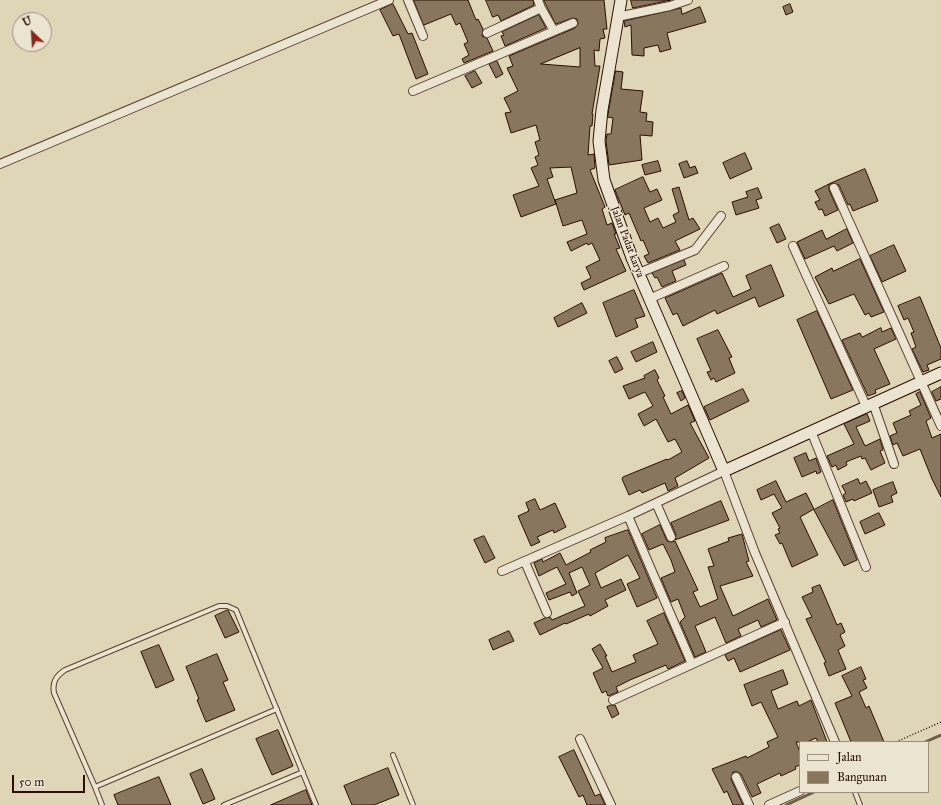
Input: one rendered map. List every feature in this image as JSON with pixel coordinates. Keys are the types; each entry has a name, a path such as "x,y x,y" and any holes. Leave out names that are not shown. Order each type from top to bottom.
{"main road":[{"name":"Jalan Padat karya","path":"621,0 602,110 600,155 606,186 649,299 724,471"},
{"path":"724,471 941,373"}],"street":[{"path":"0,164 389,0"},
{"path":"408,0 423,36"},
{"path":"538,0 554,31"},
{"path":"617,17 670,6 688,0"},
{"path":"487,33 541,8"},
{"path":"414,91 573,23"},
{"path":"834,188 941,426"},
{"path":"639,273 695,250 721,216"},
{"path":"793,246 869,405 894,464"},
{"path":"649,299 724,266"},
{"path":"811,431 866,566"},
{"path":"502,571 656,504 724,471 755,553 835,741"},
{"path":"656,504 671,537"},
{"path":"628,516 692,664"},
{"path":"525,562 547,612"},
{"path":"613,700 785,622"},
{"path":"580,738 611,805"},
{"path":"736,777 749,805"},
{"path":"769,805 799,791"}],"lane":[{"path":"102,805 54,693 52,686 54,681 65,670 219,606 227,606 236,610 316,805"},
{"path":"94,787 277,709"},
{"path":"393,755 413,805"},
{"path":"224,805 303,772"},
{"path":"855,793 860,805"}],"path":[{"path":"898,741 941,722"}],"building":[{"path":"414,0 468,0 476,20 478,19 483,29 482,36 487,38 493,51 464,63 462,59 469,55 464,44 468,42 460,23 456,25 451,14 424,25"},
{"path":"486,0 533,0 534,5 501,21 498,15 493,17"},
{"path":"544,0 604,0 607,29 603,29 605,38 600,39 599,51 594,50 595,66 600,66 592,114 592,126 590,126 588,155 594,154 595,168 590,170 605,207 602,209 607,225 612,223 616,234 614,234 620,248 616,249 626,271 584,290 581,283 591,278 586,267 600,260 592,243 588,245 587,243 571,251 567,242 587,234 582,220 563,226 555,200 577,193 571,167 550,168 553,177 547,179 556,204 521,217 513,195 539,186 531,168 538,165 535,157 539,155 535,142 540,140 536,125 511,133 505,113 511,112 504,98 518,91 507,68 513,66 509,56 575,28 578,24 577,19 573,18 556,24","holes":["580,48 580,67 541,64"]},
{"path":"631,0 671,0 633,8"},
{"path":"393,4 408,34 412,33 428,74 416,79 399,34 393,36 380,10"},
{"path":"790,4 793,12 786,15 783,7"},
{"path":"700,7 706,22 667,33 671,49 660,52 658,45 644,48 644,56 632,55 631,25 625,27 624,21 681,8 682,14"},
{"path":"539,15 546,28 505,46 501,36 504,35 502,32"},
{"path":"497,61 503,74 496,78 489,64"},
{"path":"475,71 482,83 472,88 465,76"},
{"path":"616,71 623,72 621,89 643,91 640,112 647,113 646,121 653,122 652,136 640,135 642,160 609,165 606,141 607,134 611,134 613,118 608,117"},
{"path":"745,153 752,169 730,179 723,163"},
{"path":"658,161 661,171 645,175 642,165"},
{"path":"687,161 690,168 695,166 698,173 684,178 679,164"},
{"path":"865,169 878,201 853,211 850,204 848,205 839,185 832,183 829,185 829,190 838,210 825,216 822,209 819,210 815,202 820,200 815,191 831,183"},
{"path":"643,177 650,192 657,189 662,200 644,208 650,222 658,218 663,228 676,222 673,215 679,212 672,189 679,187 689,220 693,218 700,229 675,241 680,250 648,263 644,256 649,254 643,240 641,241 629,213 625,215 615,190"},
{"path":"758,188 762,198 756,200 759,208 736,215 732,202 748,197 746,192"},
{"path":"779,224 786,239 777,243 770,228"},
{"path":"847,229 853,243 837,251 834,246 805,259 797,242 822,230 826,239"},
{"path":"894,245 906,271 882,282 870,256"},
{"path":"860,259 884,312 871,317 869,313 865,315 854,294 829,304 815,277 832,268 833,271"},
{"path":"684,260 686,265 672,271 676,281 662,287 657,277 655,278 652,273"},
{"path":"771,265 784,296 759,307 755,297 717,314 715,310 683,326 677,313 673,315 665,298 722,273 733,297 751,289 746,276"},
{"path":"634,290 645,316 635,319 638,327 616,337 603,303"},
{"path":"920,297 941,348 941,359 927,365 929,370 923,372 912,349 916,347 911,333 914,332 908,318 904,320 898,306"},
{"path":"582,303 587,313 558,327 554,318"},
{"path":"817,311 853,390 831,399 797,320"},
{"path":"881,328 882,332 891,328 896,339 874,349 890,384 875,390 876,393 868,396 842,340 860,333 862,337"},
{"path":"718,330 732,357 729,358 735,373 716,382 714,378 711,380 707,372 711,371 697,339"},
{"path":"653,342 657,352 636,362 631,352"},
{"path":"617,357 623,369 615,373 609,361"},
{"path":"655,370 659,378 657,380 665,396 663,397 671,414 688,405 695,421 690,423 709,458 675,478 678,486 668,491 665,483 642,493 640,490 629,495 622,479 623,477 667,459 668,460 682,452 675,439 668,442 656,419 644,426 638,414 653,406 645,392 629,399 623,386 645,378 644,376"},
{"path":"941,387 941,399 936,401 932,392"},
{"path":"743,389 749,401 710,420 704,407"},
{"path":"682,391 685,398 681,401 677,393"},
{"path":"920,392 931,418 926,421 932,438 941,434 941,497 920,449 903,456 897,443 893,445 890,436 897,433 893,423 911,415 909,411 921,405 916,394"},
{"path":"867,414 870,421 856,427 865,446 880,439 883,450 880,451 885,463 871,470 865,458 862,459 861,456 846,462 847,465 838,470 836,465 832,467 827,456 854,444 844,424"},
{"path":"806,453 809,461 816,458 821,472 817,474 816,471 802,477 794,458"},
{"path":"858,479 860,484 866,481 872,493 854,501 853,499 846,502 843,495 846,493 842,486"},
{"path":"776,481 786,502 806,493 814,509 800,517 818,555 792,567 782,543 780,544 775,535 780,533 778,529 780,528 772,513 782,508 774,494 761,500 757,490"},
{"path":"893,482 897,493 891,496 893,502 879,507 873,490"},
{"path":"535,499 540,510 555,503 566,527 554,533 553,530 537,537 540,542 531,546 518,516 529,511 526,503"},
{"path":"833,500 857,560 844,566 814,510"},
{"path":"721,501 729,520 675,540 676,535 671,523"},
{"path":"879,513 885,525 865,534 860,522"},
{"path":"660,525 667,541 675,541 698,590 693,592 700,607 718,599 708,567 714,566 708,549 729,541 728,538 742,534 749,561 746,562 753,576 720,586 733,616 768,599 777,620 761,627 758,620 738,629 741,636 726,643 715,617 695,626 706,652 695,657 680,622 685,617 678,599 671,602 661,578 675,572 671,560 663,544 649,550 642,534"},
{"path":"628,530 657,598 637,607 627,584 640,578 628,555 595,573 601,588 621,579 626,590 605,600 608,606 590,616 589,614 566,624 565,623 540,635 534,623 550,617 552,620 585,606 578,591 590,585 582,567 569,573 577,593 572,596 570,592 549,600 546,593 566,584 557,567 539,576 534,563 542,559 543,562 560,553 566,565 606,542 605,538"},
{"path":"484,536 495,558 485,563 474,540"},
{"path":"820,585 837,625 841,623 845,632 840,635 845,646 838,650 846,669 829,676 824,663 826,662 806,619 812,617 802,597 813,592 812,588"},
{"path":"228,610 239,632 225,638 215,616"},
{"path":"664,613 685,661 668,669 666,665 630,680 616,687 618,692 608,696 606,691 602,693 593,673 603,668 592,649 600,644 607,656 605,656 612,672 636,662 633,655 658,644 647,621"},
{"path":"781,630 790,650 740,672 734,658 728,661 725,655"},
{"path":"509,631 514,641 493,650 489,640"},
{"path":"159,645 174,680 156,688 141,652"},
{"path":"217,654 228,680 223,682 235,710 206,722 197,700 199,699 186,667"},
{"path":"861,667 866,679 863,680 867,688 859,692 866,708 869,706 884,741 851,741 835,703 852,696 842,676"},
{"path":"783,670 788,684 771,691 778,709 797,701 799,706 811,700 827,741 818,741 816,738 809,741 796,742 799,750 799,765 795,767 796,769 781,776 780,773 757,784 761,793 752,797 741,774 733,772 731,779 743,805 733,805 727,791 724,793 712,769 746,756 747,758 769,747 767,742 778,737 761,702 752,706 744,685"},
{"path":"615,705 619,714 612,718 607,707"},
{"path":"278,730 293,766 272,775 256,739"},
{"path":"574,750 595,796 600,794 605,805 587,805 583,795 579,797 559,757"},
{"path":"388,768 399,795 374,805 352,805 344,786"},
{"path":"202,769 215,799 203,804 190,774"},
{"path":"159,777 171,805 118,805 114,795"},
{"path":"306,790 312,805 271,805"}],"waterway":[{"path":"927,741 941,735"},
{"path":"786,805 812,793"}]}
